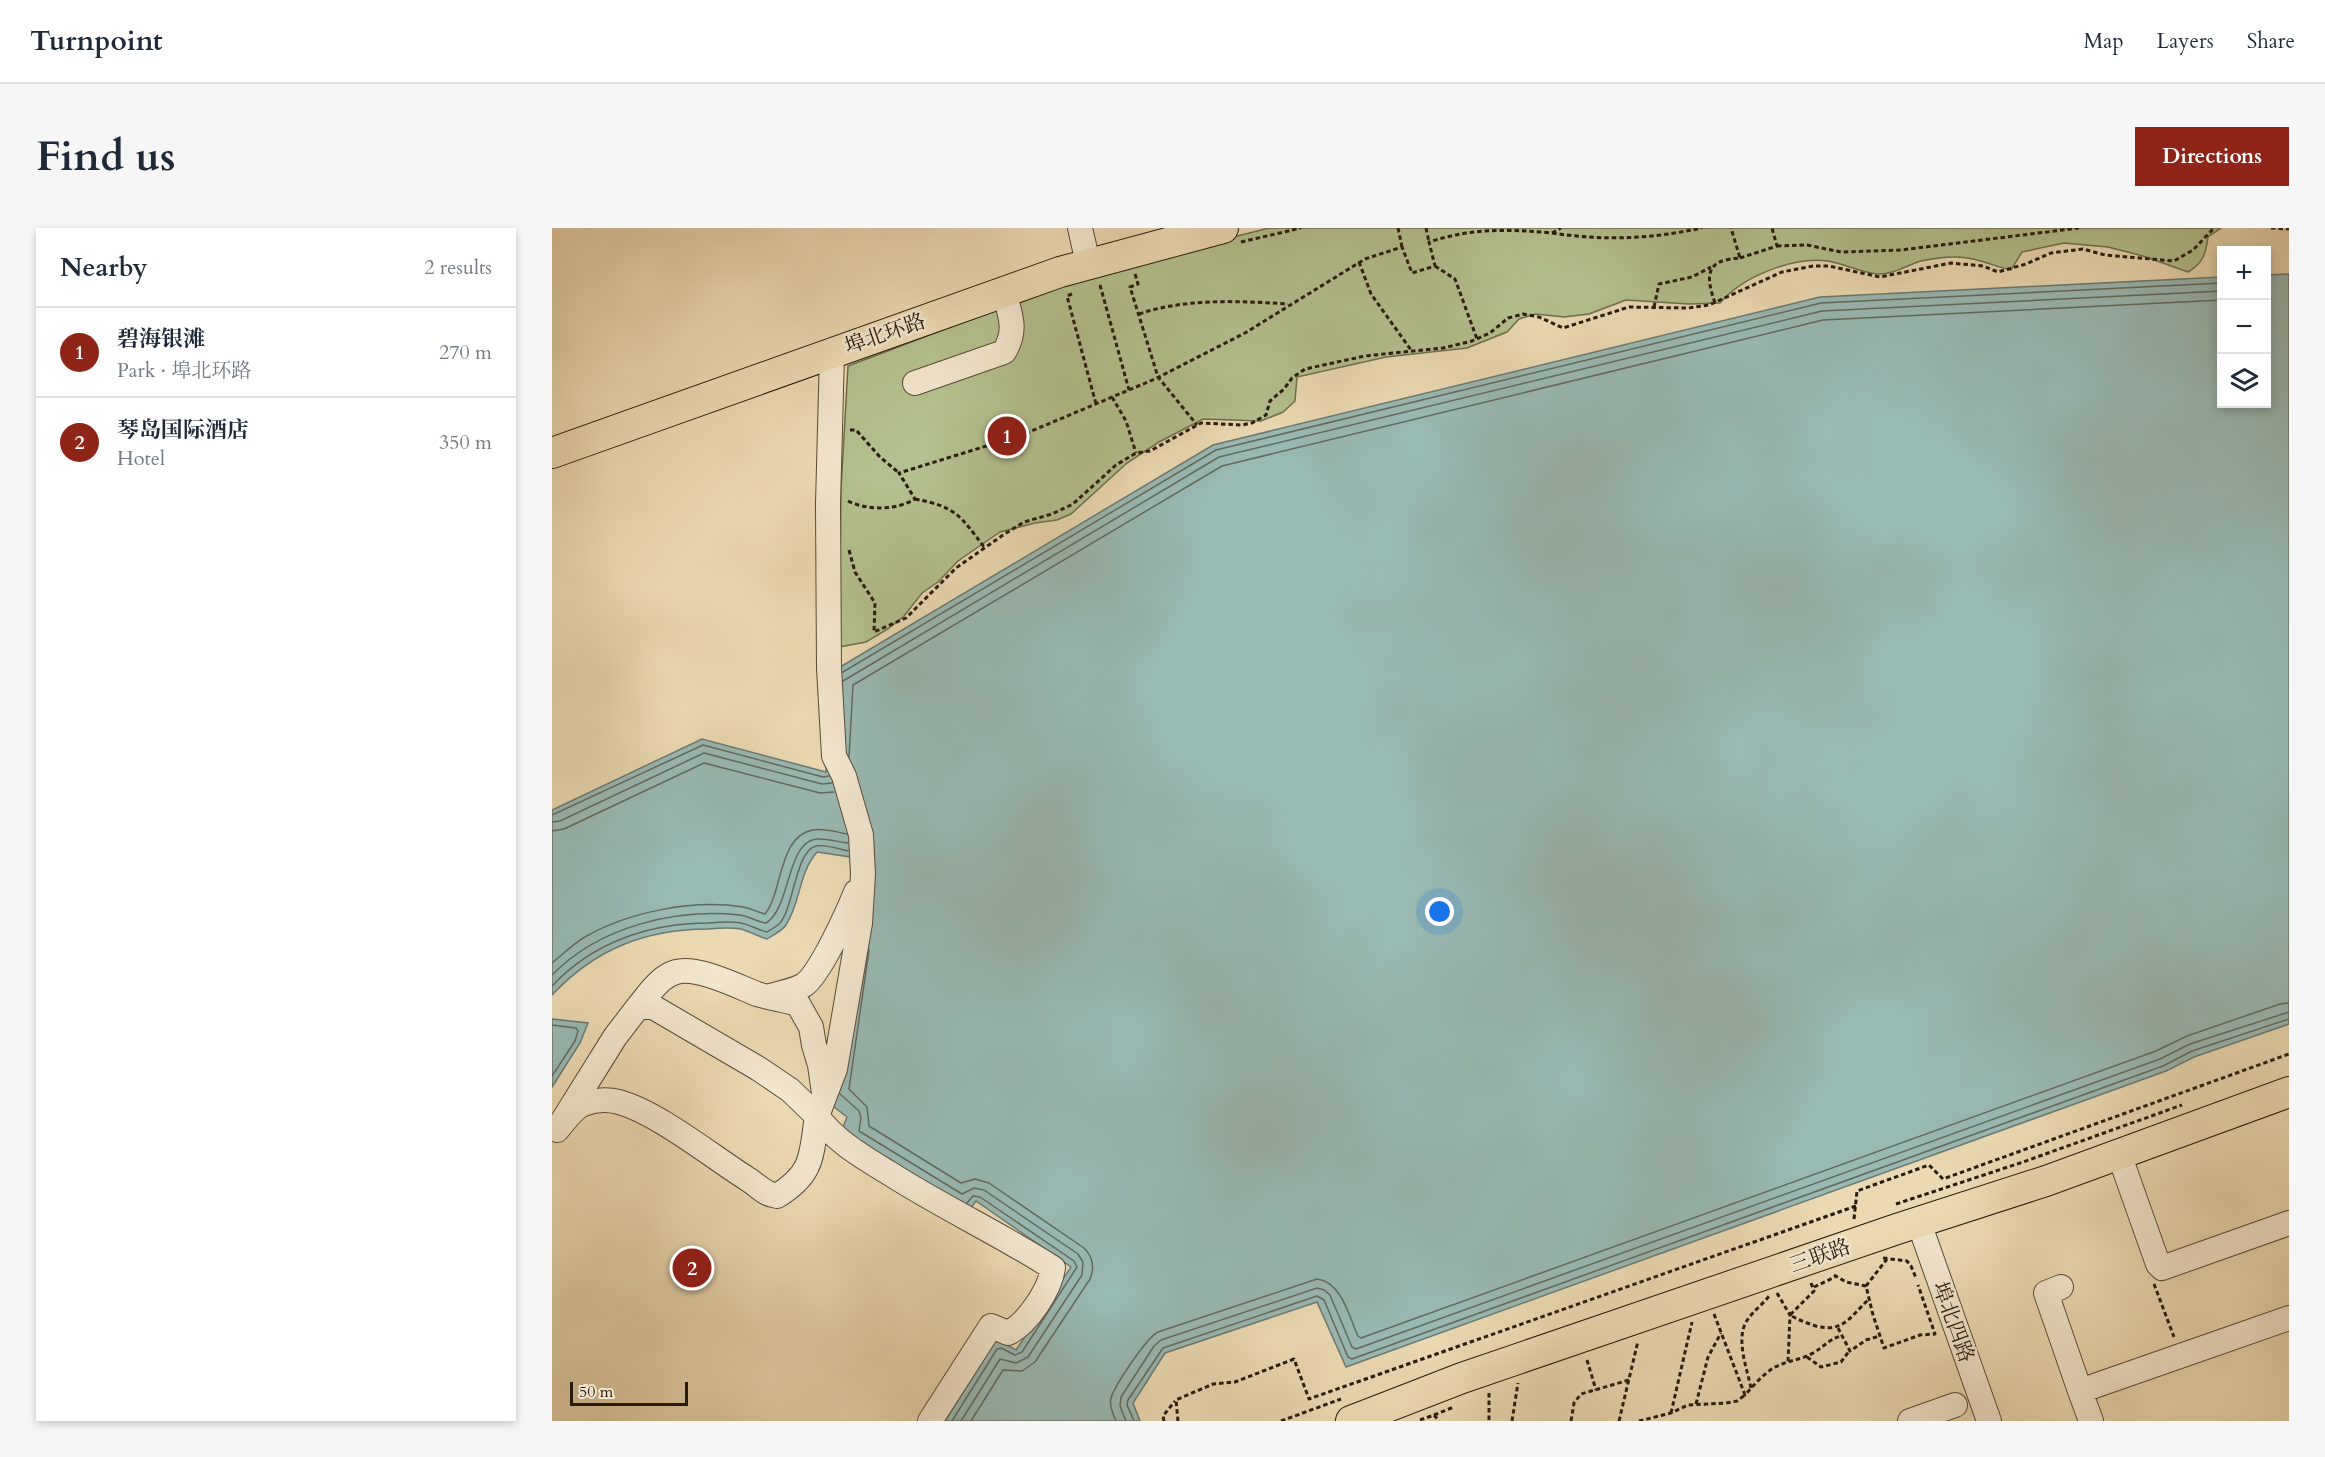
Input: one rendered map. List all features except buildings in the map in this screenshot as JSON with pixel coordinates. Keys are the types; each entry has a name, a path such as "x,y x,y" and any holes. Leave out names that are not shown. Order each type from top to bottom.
{"main road":[{"name":"埠北环路","path":"552,453 1004,293 1094,278 1130,252 1228,236"},
{"name":"三联路","path":"1351,1421 1462,1378 2046,1181 2289,1092"}],"street":[{"path":"1080,228 1094,278"},
{"path":"915,383 1004,352 1011,340 1012,321 1004,293"},
{"path":"832,353 828,530 829,668 834,756 843,776 861,835 862,865 860,923 852,976 835,1069 822,1104 810,1162 795,1185 777,1196 767,1195 750,1180 638,1109 617,1101 597,1100 580,1105 557,1130 615,1037 658,983 676,972 696,973 724,980 768,997 798,1004 811,1027 820,1065 822,1104 826,1128 859,1155 909,1186 1053,1268 1052,1276 1035,1308 1018,1328 1008,1333 991,1326 930,1421"},
{"path":"768,997 804,985 815,972 844,922 862,865"},
{"path":"638,1007 653,1007 759,1069 790,1090 822,1104"},
{"path":"2119,1154 2158,1264 2162,1268 2289,1223"},
{"name":"埠北四路","path":"1919,1223 1989,1421"},
{"path":"2061,1287 2046,1293 2091,1421"},
{"path":"2080,1391 2289,1317"},
{"path":"1911,1421 1955,1405"}],"path":[{"path":"1228,236 1301,228"},
{"path":"1398,228 1402,247 1412,273 1435,267"},
{"path":"1426,228 1435,267 1455,279 1477,339"},
{"path":"1552,233 1561,228"},
{"path":"1429,242 1451,235 1484,230 1623,239 1702,228"},
{"path":"1731,228 1740,258"},
{"path":"1772,228 1777,246"},
{"path":"1654,307 1659,284 1692,277 1723,259 1740,258 1777,246 1808,245 1841,252 1901,250 2079,228"},
{"path":"828,530 844,543 851,553 855,572 875,603 874,632 906,618 956,568 984,548 1024,522 1052,514 1073,504 1116,465 1136,453 1150,451 1201,423 1242,425 1252,423 1266,415 1270,401 1284,389 1292,378 1305,369 1365,356 1443,348 1477,339 1490,333 1508,318 1523,314 1539,317 1563,328 1629,307 1688,308 1715,303 1782,272 1813,266 1829,266 1880,277 1951,263 1983,266 1998,272 2026,264 2051,253 2083,249 2105,255 2174,261 2193,250 2214,228"},
{"path":"2271,228 2289,229"},
{"path":"899,473 1022,435 1158,377 1245,333 1359,262 1402,247"},
{"path":"1130,252 1138,284 1130,287 1158,377 1197,425"},
{"path":"1359,262 1371,294 1411,350"},
{"path":"1713,266 1708,278 1715,303"},
{"path":"1066,291 1094,278 1100,285 1129,390"},
{"path":"1078,292 1067,296 1096,404"},
{"path":"1139,314 1189,303 1291,304"},
{"path":"1112,397 1126,421 1136,453"},
{"path":"830,429 856,430 880,457 899,473 915,499"},
{"path":"828,490 852,503 882,508 906,504 915,499 942,504 959,516 984,548"},
{"path":"1943,1179 2289,1054"},
{"path":"1854,1219 1857,1191 1929,1165 1950,1185"},
{"path":"1164,1421 1163,1416 1176,1400 1213,1384 1235,1382 1294,1359 1310,1399 1856,1206"},
{"path":"1814,1287 1835,1277 1866,1286 1869,1292 1868,1300 1884,1348 1920,1335 1935,1334 1911,1266 1906,1261 1876,1258"},
{"path":"1866,1286 1887,1259"},
{"path":"1832,1269 1835,1277"},
{"path":"1790,1315 1814,1291 1809,1277"},
{"path":"2154,1283 2181,1356"},
{"path":"1775,1290 1790,1315 1788,1362"},
{"path":"1765,1294 1775,1290"},
{"path":"1751,1389 1744,1356 1742,1331 1747,1320 1775,1290"},
{"path":"1790,1315 1808,1324 1828,1329 1838,1328 1868,1300"},
{"path":"1703,1316 1714,1312 1745,1395"},
{"path":"1671,1413 1693,1321 1684,1324"},
{"path":"1838,1328 1850,1350"},
{"path":"1696,1404 1708,1357 1721,1333"},
{"path":"1639,1421 1671,1413 1688,1405 1726,1404 1737,1401 1766,1374 1780,1365 1806,1356 1822,1347 1831,1338 1841,1336"},
{"path":"1806,1356 1821,1367 1841,1362 1850,1350 1866,1340 1880,1336"},
{"path":"1619,1421 1639,1339 1628,1343"},
{"path":"1577,1362 1587,1358 1596,1389"},
{"path":"1508,1386 1528,1379"},
{"path":"1571,1421 1574,1403 1581,1394 1629,1380"},
{"path":"1512,1421 1518,1383"},
{"path":"1489,1421 1489,1393 1498,1390"},
{"path":"1176,1400 1178,1421"},
{"path":"1418,1421 1434,1415 1439,1421"}],"green space":[{"path":"1269,228 2221,228 2208,237 2203,258 2188,272 2143,256 2108,247 2064,243 2022,252 2011,270 1961,257 1921,261 1894,271 1877,274 1828,261 1814,260 1769,270 1741,285 1720,303 1689,304 1626,300 1589,314 1564,317 1535,314 1519,319 1507,332 1467,348 1386,357 1297,377 1295,401 1283,412 1261,421 1203,419 1159,442 1127,463 1071,514 1057,520 1000,532 958,561 938,582 922,593 904,616 888,629 866,642 839,647 841,489 848,366 1040,293 1182,250"}],"water":[{"path":"2289,274 2289,1024 2194,1057 2166,1071 1346,1367 1317,1302 1165,1353 1133,1403 1140,1421 945,1421 996,1339 1016,1350 1071,1267 976,1201 967,1213 840,1135 847,1117 825,1100 857,858 817,852 806,869 795,907 786,925 767,939 741,929 729,928 685,930 643,938 604,954 586,965 552,995 552,810 702,739 826,772 830,673 1213,445 1820,297 2217,277 2217,408 2271,408 2271,275"},
{"path":"552,1019 588,1023 580,1043 552,1087"}],"place":[{"name":"碧海银滩","path":"1007,436"},
{"name":"琴岛国际酒店","path":"692,1268"}]}
